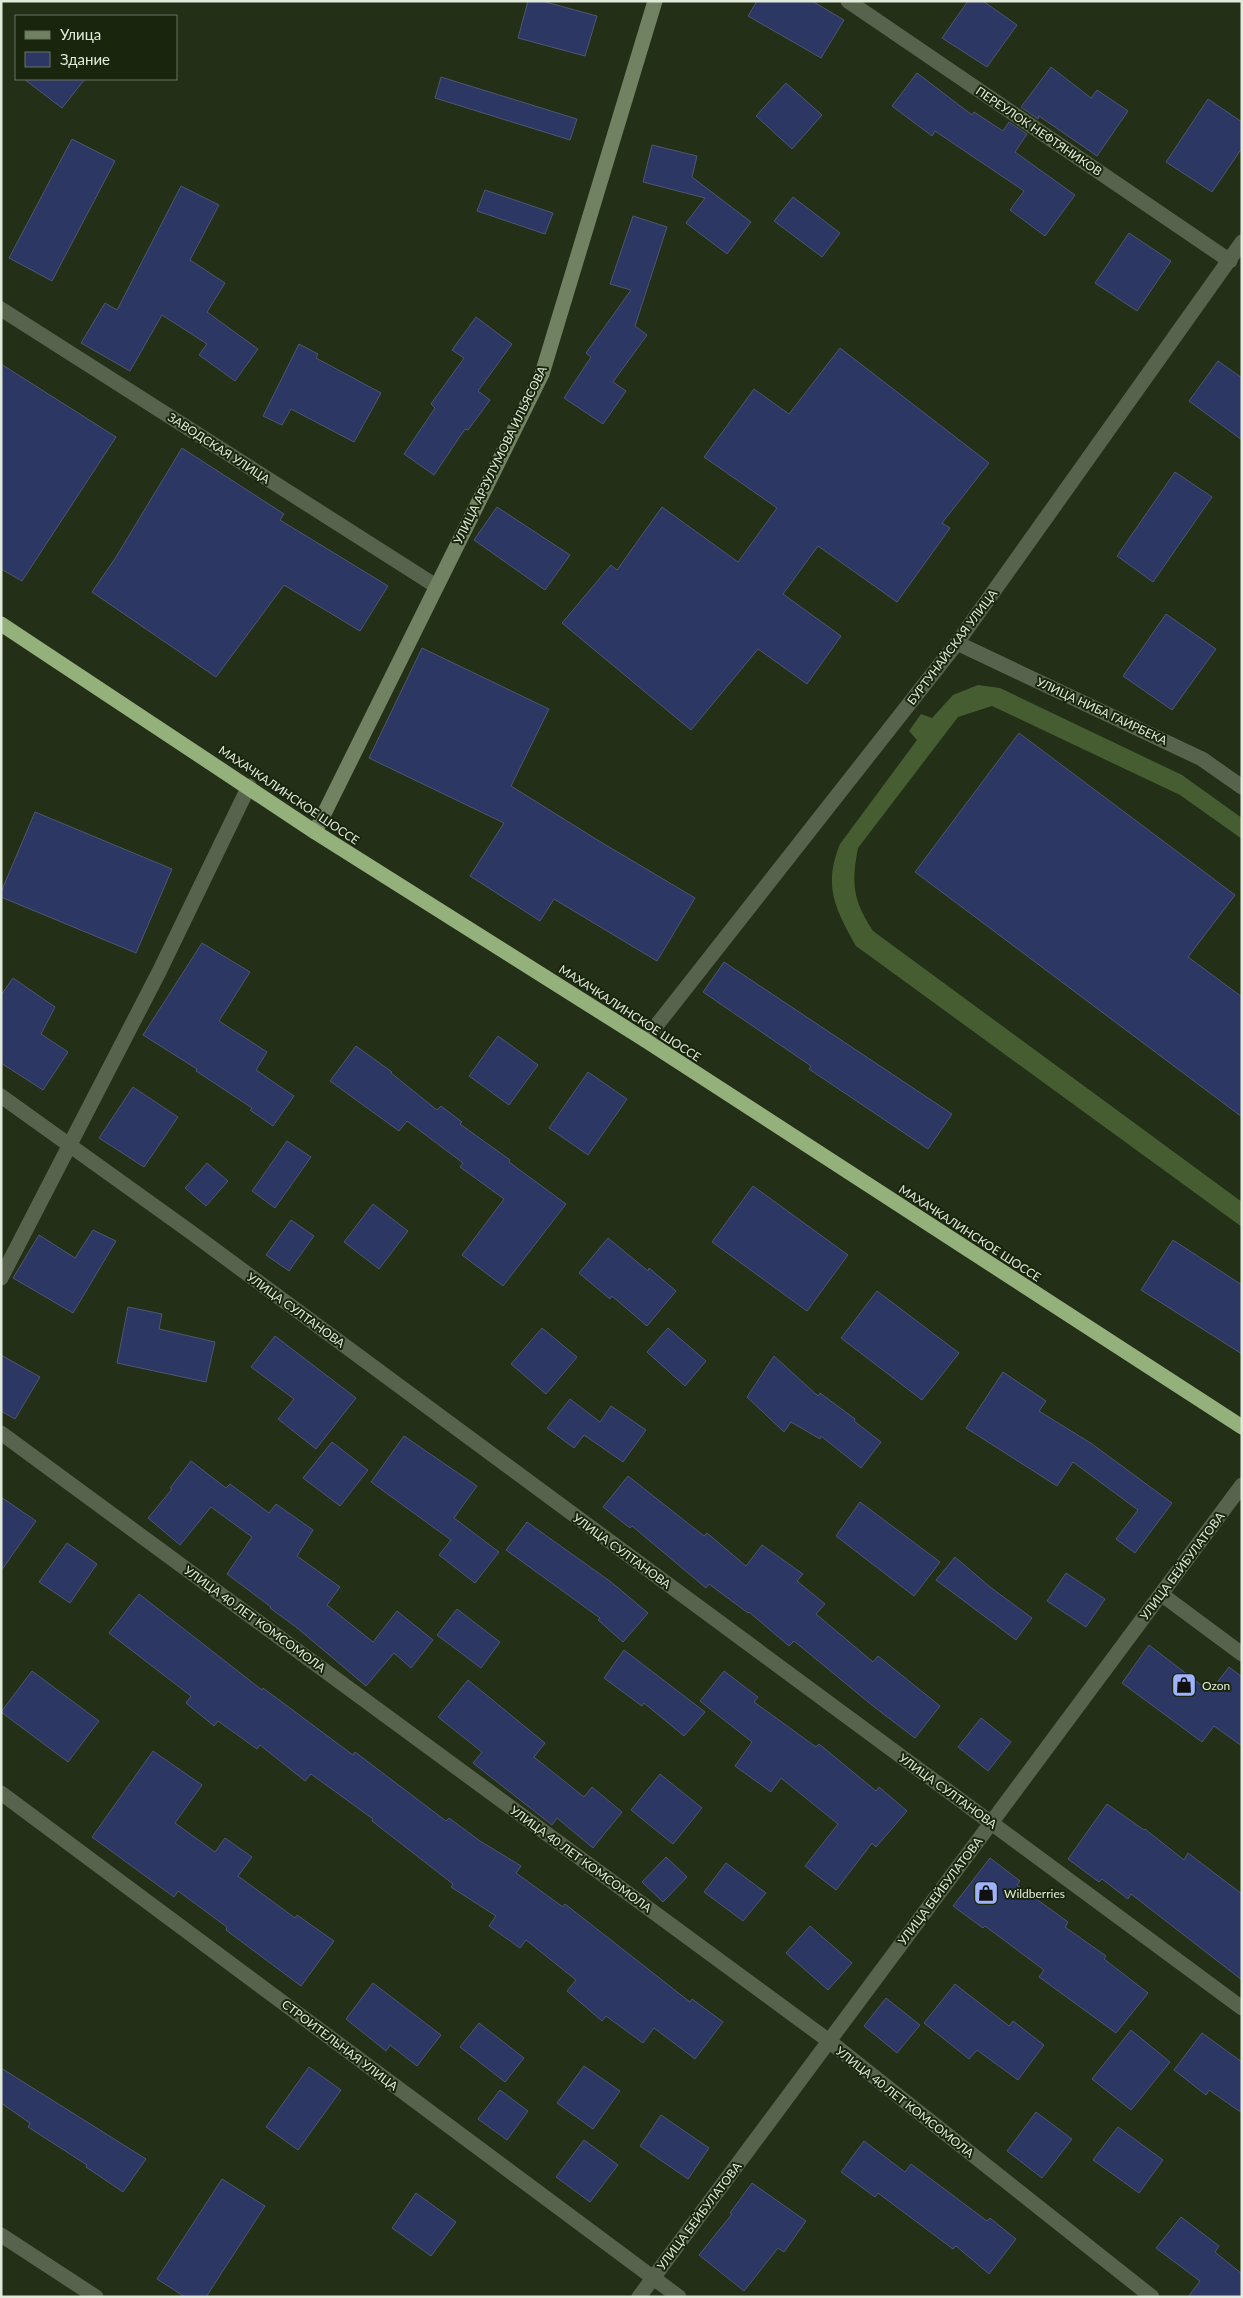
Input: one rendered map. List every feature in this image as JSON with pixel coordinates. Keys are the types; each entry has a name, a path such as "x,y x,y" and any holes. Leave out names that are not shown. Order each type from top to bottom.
{"highway":[{"name":"МАХАЧКАЛИНСКОЕ ШОССЕ","path":"1,624 249,786 315,832 645,1040 1242,1428"}],"street":[{"name":"УЛИЦА АРЗУЛУМОВА ИЛЬЯСОВА","path":"315,832 542,374 655,1"},
{"name":"ПЕРЕУЛОК НЕФТЯНИКОВ","path":"848,1 1230,261"},
{"name":"БУРТУНАЙСКАЯ УЛИЦА","path":"645,1040 957,643 1242,242"},
{"name":"ЗАВОДСКАЯ УЛИЦА","path":"1,309 436,586"},
{"name":"УЛИЦА НИБА ГАИРБЕКА","path":"957,643 1202,759 1242,787"},
{"path":"1,1278 159,972 249,786"},
{"name":"УЛИЦА СУЛТАНОВА","path":"1,1096 1242,2008"},
{"name":"УЛИЦА 40 ЛЕТ КОМСОМОЛА","path":"1,1433 829,2041 1152,2297"},
{"name":"УЛИЦА БЕЙБУЛАТОВА","path":"639,2297 1242,1485"},
{"path":"1161,1594 1242,1654"},
{"name":"СТРОИТЕЛЬНАЯ УЛИЦА","path":"1,1793 680,2297"},
{"path":"1,2236 96,2297"}],"green space":[{"path":"978,685 1000,688 1182,775 1242,818 1242,839 1180,795 992,706 958,717 858,848 854,882 861,910 873,931 1242,1202 1242,1227 856,946 842,920 837,908 832,885 832,872 840,844 917,740 909,731 921,714 932,718 953,695"}],"building":[{"path":"528,1 542,1 597,16 585,56 518,38"},
{"path":"757,1 812,1 844,20 821,58 748,16"},
{"path":"968,1 983,1 1017,25 987,67 942,38"},
{"path":"1051,67 1091,98 1097,90 1128,111 1097,156 1039,116 1038,119 1021,107"},
{"path":"917,73 972,115 974,112 1003,131 1009,122 1027,134 1015,152 1075,195 1045,236 1010,210 1024,191 935,131 932,136 892,106"},
{"path":"441,77 577,119 570,140 435,98"},
{"path":"25,80 84,80 62,108"},
{"path":"786,83 822,115 792,149 756,116"},
{"path":"1208,99 1242,122 1242,148 1212,192 1166,162"},
{"path":"72,139 115,161 52,281 9,258"},
{"path":"652,145 697,156 692,177 751,222 727,254 686,223 705,198 643,182"},
{"path":"181,186 219,205 190,260 225,283 207,312 258,349 235,381 199,355 207,344 162,315 130,371 81,343 105,303 117,310"},
{"path":"485,190 553,213 545,234 477,211"},
{"path":"793,197 840,233 822,257 774,221"},
{"path":"633,216 667,227 635,326 647,335 613,382 626,391 603,424 564,398 591,357 586,353 631,290 610,284"},
{"path":"1129,233 1171,261 1137,311 1095,283"},
{"path":"476,317 512,344 478,391 490,400 468,430 465,429 434,475 404,454 435,408 431,404 464,358 452,350"},
{"path":"299,344 318,354 316,358 381,393 354,442 291,409 282,425 263,416"},
{"path":"840,348 989,463 942,523 950,528 897,602 818,546 783,594 841,636 807,684 758,649 691,730 562,623 611,565 617,570 662,507 738,562 777,508 704,457 754,389 789,414"},
{"path":"1218,361 1242,378 1242,440 1189,401"},
{"path":"1,364 116,437 22,581 1,569"},
{"path":"182,448 284,514 280,520 388,586 360,631 284,585 216,677 92,592 116,557"},
{"path":"1175,472 1212,497 1153,582 1117,556"},
{"path":"497,507 570,555 545,590 474,540"},
{"path":"1166,614 1216,649 1172,710 1123,676"},
{"path":"422,648 549,709 511,786 695,898 657,961 554,899 540,921 470,876 504,823 369,758"},
{"path":"1019,733 1235,895 1188,957 1242,997 1242,1117 915,872"},
{"path":"35,812 172,869 136,953 1,897 1,892"},
{"path":"202,943 250,972 219,1021 267,1052 256,1070 294,1096 273,1126 250,1110 252,1108 196,1071 197,1069 143,1035"},
{"path":"724,962 952,1114 928,1149 809,1069 811,1066 703,992"},
{"path":"13,978 55,1007 41,1034 68,1052 43,1090 1,1063 1,995"},
{"path":"498,1036 538,1065 509,1105 469,1076"},
{"path":"356,1046 392,1072 437,1110 441,1106 462,1122 460,1124 566,1204 503,1286 462,1255 504,1199 460,1167 463,1163 407,1121 399,1131 330,1081"},
{"path":"588,1072 627,1099 588,1155 549,1128"},
{"path":"133,1087 178,1117 144,1167 99,1138"},
{"path":"287,1141 311,1157 275,1208 252,1191"},
{"path":"207,1163 228,1181 206,1206 185,1188"},
{"path":"753,1186 848,1255 807,1311 712,1242"},
{"path":"373,1204 408,1231 379,1269 344,1242"},
{"path":"291,1220 314,1236 289,1271 266,1255"},
{"path":"93,1230 116,1241 73,1313 13,1278 39,1235 75,1258"},
{"path":"608,1238 648,1271 649,1268 676,1291 647,1326 612,1296 610,1299 579,1273"},
{"path":"1173,1240 1242,1285 1242,1354 1141,1290"},
{"path":"877,1291 959,1353 922,1400 841,1338"},
{"path":"128,1307 162,1314 159,1329 215,1342 206,1382 117,1363"},
{"path":"542,1328 577,1357 546,1394 511,1364"},
{"path":"668,1328 706,1361 685,1386 647,1352"},
{"path":"275,1336 356,1398 316,1449 278,1419 294,1399 251,1367"},
{"path":"1,1355 40,1377 15,1419 1,1411"},
{"path":"774,1356 818,1396 820,1393 855,1419 854,1421 881,1442 861,1468 821,1436 820,1439 791,1422 784,1432 747,1397"},
{"path":"1003,1372 1046,1401 1039,1411 1092,1444 1172,1503 1135,1553 1116,1539 1138,1510 1073,1462 1057,1486 966,1428"},
{"path":"570,1399 600,1422 611,1406 646,1430 623,1462 584,1435 574,1448 547,1428"},
{"path":"404,1436 477,1486 454,1518 499,1552 475,1583 439,1555 451,1540 371,1482"},
{"path":"332,1442 368,1470 340,1506 303,1478"},
{"path":"191,1461 226,1488 230,1484 269,1513 276,1504 313,1530 297,1556 340,1587 327,1605 373,1642 397,1611 433,1640 411,1668 394,1653 366,1686 296,1627 227,1574 252,1537 211,1507 180,1545 148,1518 172,1489 170,1488"},
{"path":"628,1476 704,1536 707,1533 746,1566 762,1545 803,1574 797,1581 825,1604 816,1614 873,1662 878,1656 940,1706 915,1738 794,1641 789,1646 749,1612 709,1584 706,1588 632,1526 630,1528 603,1507"},
{"path":"1,1497 36,1521 1,1571"},
{"path":"860,1502 940,1562 914,1596 836,1536"},
{"path":"527,1522 611,1582 648,1613 623,1642 598,1620 600,1618 506,1550"},
{"path":"67,1543 97,1564 70,1603 39,1582"},
{"path":"955,1557 990,1587 1032,1618 1016,1640 936,1580"},
{"path":"1066,1573 1105,1599 1086,1627 1047,1601"},
{"path":"139,1594 262,1690 263,1688 353,1755 355,1752 446,1821 449,1818 480,1841 521,1866 516,1873 563,1907 565,1904 690,2002 692,1999 723,2022 695,2059 654,2028 643,2043 606,2016 602,2021 567,1991 576,1980 526,1940 520,1948 489,1926 496,1916 451,1887 453,1884 372,1821 373,1819 311,1774 305,1781 260,1745 257,1749 218,1721 214,1726 186,1703 191,1696 109,1633"},
{"path":"457,1609 500,1642 481,1668 437,1635"},
{"path":"1149,1645 1210,1692 1229,1667 1242,1677 1242,1746 1214,1726 1202,1742 1122,1683"},
{"path":"624,1650 705,1712 684,1736 644,1703 642,1706 604,1678"},
{"path":"32,1671 99,1721 68,1762 1,1712"},
{"path":"724,1671 758,1697 754,1702 816,1747 819,1744 876,1791 879,1787 907,1811 876,1847 872,1843 836,1890 805,1866 838,1824 781,1778 771,1792 735,1766 752,1742 700,1701"},
{"path":"468,1680 545,1743 534,1757 584,1797 592,1787 622,1812 593,1848 557,1818 552,1825 473,1763 482,1752 438,1717"},
{"path":"981,1718 1011,1742 988,1771 958,1747"},
{"path":"153,1751 202,1785 175,1823 215,1852 225,1838 252,1857 238,1876 295,1918 297,1915 334,1941 301,1986 226,1930 227,1927 178,1891 174,1897 92,1837"},
{"path":"660,1774 702,1808 673,1844 631,1810"},
{"path":"1107,1804 1145,1829 1184,1860 1188,1853 1242,1894 1242,1980 1131,1894 1128,1899 1102,1879 1099,1882 1068,1859"},
{"path":"666,1857 687,1877 663,1902 642,1882"},
{"path":"990,1858 1020,1881 1017,1885 1068,1922 1065,1927 1106,1956 1104,1959 1148,1993 1116,2033 1039,1977 1044,1970 985,1926 983,1928 953,1906"},
{"path":"726,1863 766,1893 743,1921 704,1892"},
{"path":"810,1926 852,1963 828,1990 786,1953"},
{"path":"373,1983 441,2035 417,2066 390,2045 386,2051 346,2019"},
{"path":"955,1984 1009,2026 1013,2021 1044,2045 1018,2080 977,2050 969,2059 924,2023"},
{"path":"886,1998 920,2025 897,2053 864,2026"},
{"path":"479,2023 524,2058 505,2082 460,2047"},
{"path":"1131,2030 1170,2062 1131,2110 1092,2079"},
{"path":"1202,2033 1242,2062 1242,2113 1209,2090 1206,2095 1174,2070"},
{"path":"584,2066 620,2091 593,2129 557,2103"},
{"path":"309,2067 341,2090 298,2150 266,2127"},
{"path":"1,2068 146,2159 123,2192 86,2167 87,2165 28,2127 30,2123 1,2103"},
{"path":"500,2090 528,2111 507,2140 478,2119"},
{"path":"1036,2112 1072,2139 1042,2178 1007,2151"},
{"path":"661,2115 709,2148 688,2179 640,2146"},
{"path":"1118,2127 1163,2160 1139,2193 1093,2160"},
{"path":"584,2140 618,2165 590,2202 556,2177"},
{"path":"864,2141 905,2172 911,2164 987,2221 990,2218 1016,2239 989,2274 956,2246 953,2249 878,2193 875,2197 841,2172"},
{"path":"222,2179 265,2206 206,2297 185,2297 157,2279"},
{"path":"752,2183 806,2221 784,2252 778,2248 744,2291 699,2255 732,2214 730,2213"},
{"path":"416,2193 456,2222 431,2256 392,2228"},
{"path":"1181,2217 1219,2246 1215,2252 1242,2274 1242,2297 1188,2297 1200,2281 1156,2248"}],"place":[{"name":"Ozon","path":"1184,1685"},
{"name":"Wildberries","path":"986,1893"}]}
